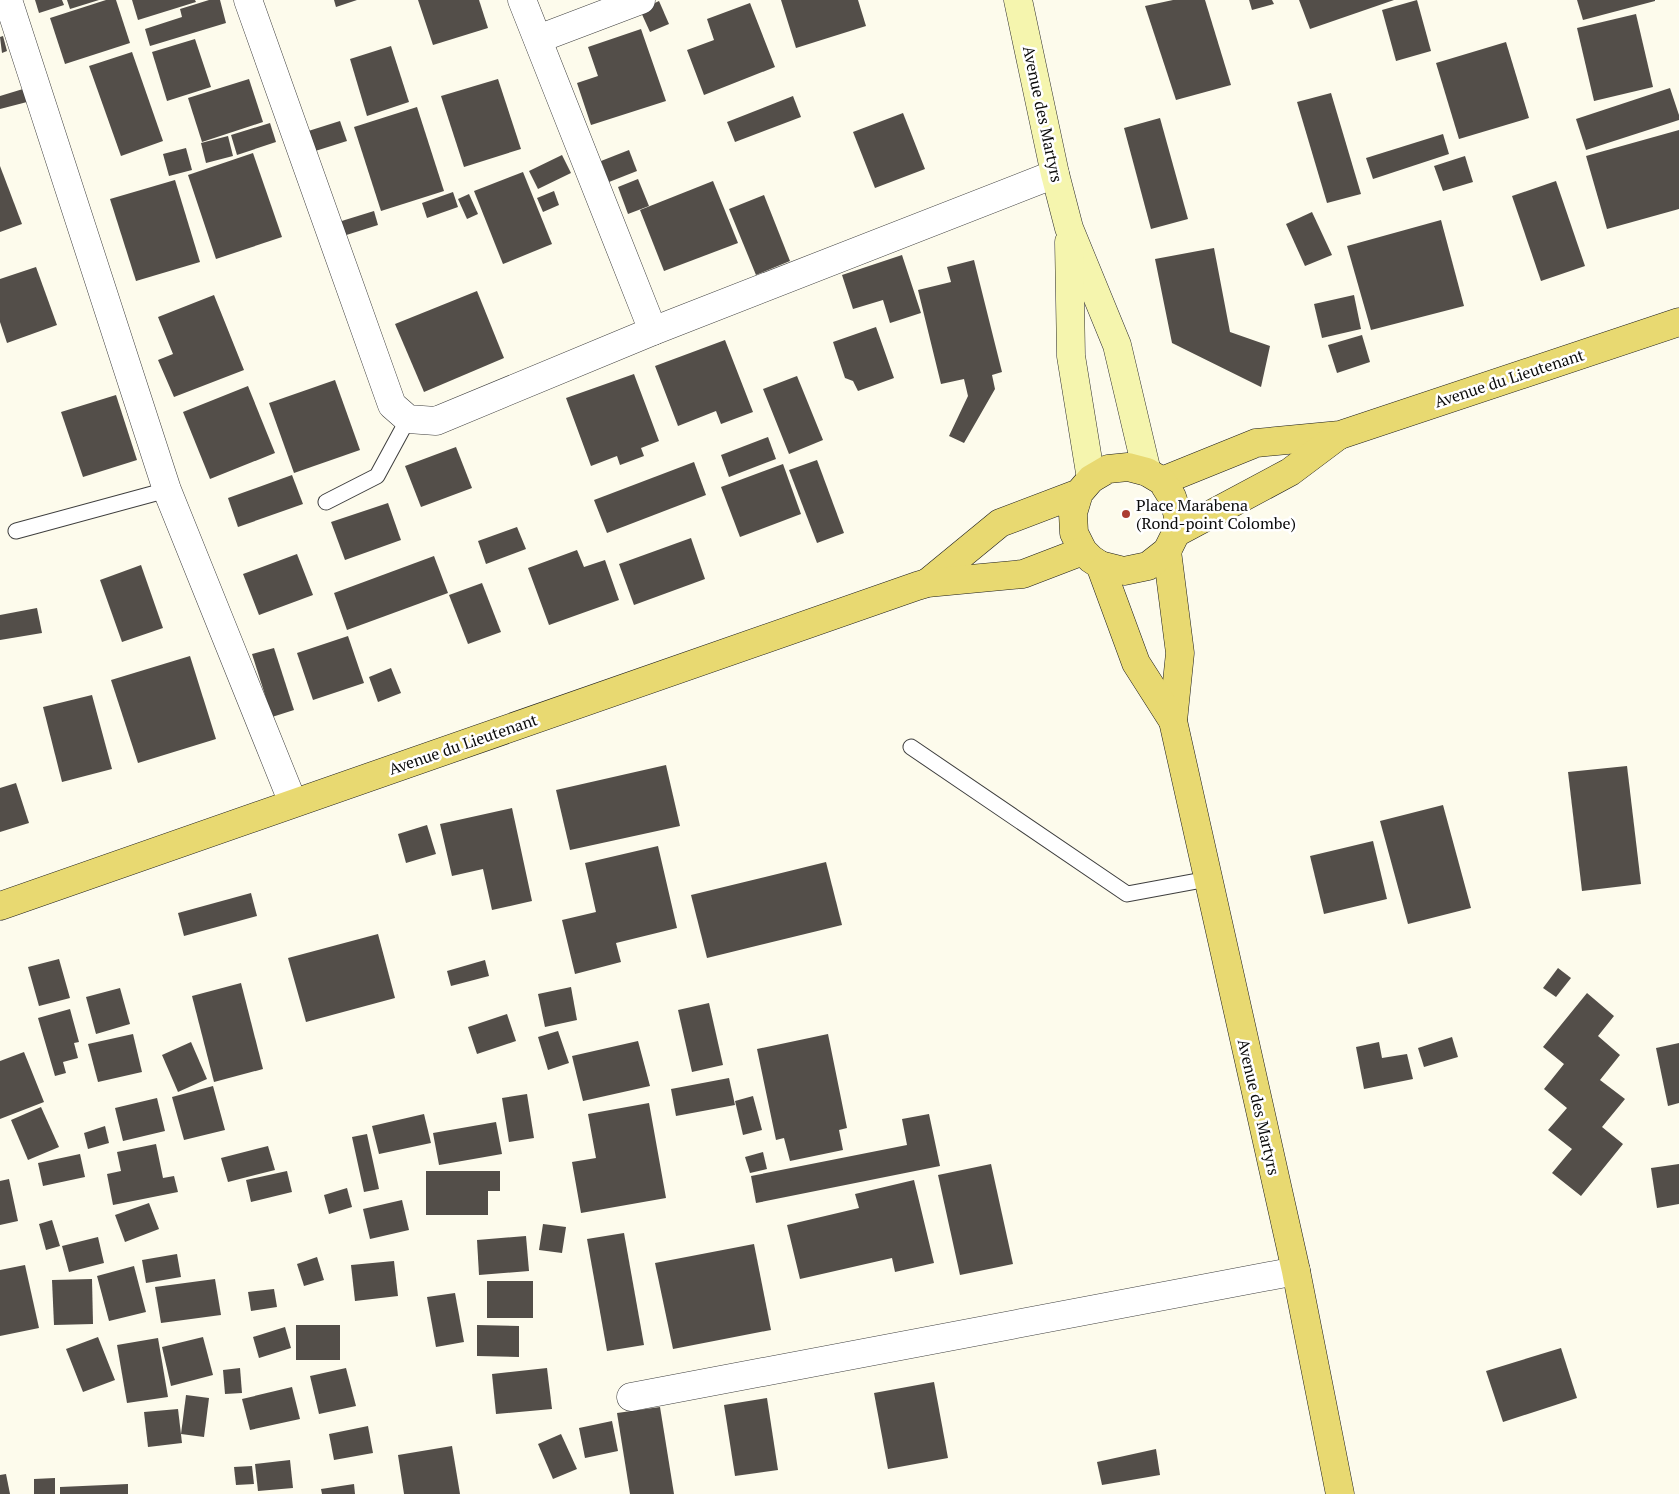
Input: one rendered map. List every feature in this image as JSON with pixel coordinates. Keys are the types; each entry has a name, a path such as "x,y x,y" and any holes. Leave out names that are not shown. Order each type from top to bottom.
{"main road":[{"name":"Avenue des Martyrs","path":"1020,1 1055,174 1069,228 1117,345 1154,476"},
{"name":"Avenue des Martyrs","path":"1069,228 1071,356 1085,486"},
{"name":"Avenue du Lieutenant","path":"1154,476 1256,444 1340,435 1679,322"},
{"name":"Avenue du Lieutenant","path":"1171,542 1290,472 1340,435"},
{"path":"1128,467 1154,476 1172,497 1178,515 1171,542 1148,566 1124,571 1092,558 1074,532 1073,512 1085,486 1108,469 1128,467"},
{"name":"Avenue du Lieutenant","path":"927,583 1000,523 1085,486"},
{"name":"Avenue des Martyrs","path":"1171,542 1180,653 1173,721 1296,1270 1340,1494"},
{"name":"Avenue des Martyrs","path":"1092,558 1136,663 1173,721"},
{"name":"Avenue du Lieutenant","path":"0,906 927,583 1022,574 1092,558"}],"street":[{"path":"8,0 167,490 293,803"},
{"path":"248,0 392,405 408,419 436,421 653,331 1055,174"},
{"path":"522,0 653,331"},
{"path":"538,39 641,0"},
{"path":"631,1397 1296,1270"}],"lane":[{"path":"326,502 377,476 408,419"},
{"path":"16,531 167,490"},
{"path":"911,747 1127,894 1208,879"}],"building":[{"path":"35,0 62,0 64,5 39,13"},
{"path":"67,0 99,0 70,9"},
{"path":"106,0 116,0 130,43 65,64 50,18"},
{"path":"132,0 195,0 196,2 138,20"},
{"path":"209,0 220,0 226,23 150,46 145,29 182,17 180,9"},
{"path":"334,0 357,0 336,7"},
{"path":"418,0 479,0 488,28 433,45"},
{"path":"781,0 858,0 866,26 796,48"},
{"path":"1173,0 1205,0 1231,85 1176,100 1145,6"},
{"path":"1249,0 1272,0 1274,4 1252,10"},
{"path":"1299,0 1394,0 1310,29"},
{"path":"1417,0 1431,51 1396,61 1382,10"},
{"path":"1577,0 1655,0 1655,1 1583,20"},
{"path":"659,1 669,24 650,32 640,10"},
{"path":"750,3 775,67 704,95 687,50 714,40 707,19"},
{"path":"1636,14 1653,87 1594,101 1577,28"},
{"path":"641,29 666,101 591,125 577,83 598,76 588,47"},
{"path":"3,36 7,51 2,53 0,37"},
{"path":"195,39 211,87 167,101 152,52"},
{"path":"1506,42 1529,118 1459,139 1436,63"},
{"path":"391,46 409,102 367,116 350,59"},
{"path":"132,52 163,141 121,156 89,66"},
{"path":"249,79 263,122 202,142 188,98"},
{"path":"498,79 521,149 464,167 441,96"},
{"path":"1670,88 1679,120 1586,150 1576,119"},
{"path":"23,89 27,102 0,109 0,96"},
{"path":"1331,93 1361,194 1327,203 1297,102"},
{"path":"793,96 801,117 735,142 727,122"},
{"path":"417,107 444,191 381,211 354,127"},
{"path":"903,113 925,169 875,188 853,132"},
{"path":"1160,118 1188,219 1151,229 1124,128"},
{"path":"340,121 347,141 309,153 302,133"},
{"path":"270,123 276,142 237,155 231,135"},
{"path":"1679,130 1679,209 1607,229 1586,156"},
{"path":"1443,134 1449,154 1373,179 1366,158"},
{"path":"228,136 233,156 206,163 201,143"},
{"path":"186,148 192,170 169,176 163,154"},
{"path":"629,150 637,171 609,182 601,161"},
{"path":"253,153 282,237 216,259 188,175"},
{"path":"562,155 571,173 538,189 529,171"},
{"path":"1465,156 1473,182 1443,191 1434,166"},
{"path":"0,166 22,224 0,232"},
{"path":"523,172 552,244 503,264 474,191"},
{"path":"638,179 649,206 628,214 618,187"},
{"path":"175,180 200,262 136,281 110,199"},
{"path":"713,181 738,243 664,271 640,210"},
{"path":"1556,181 1585,266 1541,281 1512,196"},
{"path":"554,191 559,205 543,212 537,198"},
{"path":"453,192 458,207 427,218 422,203"},
{"path":"469,194 478,214 467,219 458,199"},
{"path":"764,195 790,261 756,275 729,209"},
{"path":"374,211 378,225 337,238 332,224"},
{"path":"1312,212 1332,255 1305,266 1286,224"},
{"path":"1441,220 1464,306 1371,330 1347,246"},
{"path":"1214,248 1230,332 1270,346 1261,387 1172,343 1155,259"},
{"path":"902,255 921,313 890,323 883,300 853,309 842,275"},
{"path":"974,260 1002,372 992,375 995,389 964,443 949,436 968,396 964,379 941,384 918,290 951,282 947,267"},
{"path":"36,267 57,325 7,343 0,322 0,279"},
{"path":"477,291 504,358 424,392 395,324"},
{"path":"214,295 244,370 174,397 158,360 173,354 158,317"},
{"path":"1354,295 1361,329 1322,338 1314,304"},
{"path":"876,327 894,378 858,391 853,381 845,378 833,342"},
{"path":"1362,335 1370,362 1337,373 1328,345"},
{"path":"725,340 753,412 721,424 716,411 678,426 655,366"},
{"path":"634,374 659,441 641,448 644,456 620,465 617,456 591,466 566,398"},
{"path":"797,376 823,440 789,454 763,389"},
{"path":"335,380 360,450 294,473 269,403"},
{"path":"248,386 275,453 210,479 183,412"},
{"path":"116,395 137,460 83,477 61,412"},
{"path":"768,437 776,459 729,477 721,455"},
{"path":"456,447 472,488 421,507 405,466"},
{"path":"817,460 844,533 817,543 789,470"},
{"path":"694,462 706,495 607,533 594,500"},
{"path":"783,464 801,514 740,537 721,487"},
{"path":"292,475 303,504 238,527 228,498"},
{"path":"388,503 401,540 345,560 331,522"},
{"path":"517,527 526,549 486,564 478,541"},
{"path":"691,538 705,579 634,605 619,564"},
{"path":"577,550 584,567 605,560 619,600 549,625 528,568"},
{"path":"297,554 313,595 259,615 243,574"},
{"path":"434,556 448,593 347,630 334,593"},
{"path":"141,565 163,628 122,642 100,580"},
{"path":"482,583 501,632 468,644 449,595"},
{"path":"37,608 42,633 0,640 0,615"},
{"path":"348,636 364,683 313,700 297,653"},
{"path":"274,648 294,710 272,717 252,654"},
{"path":"190,656 216,739 138,763 111,680"},
{"path":"391,668 401,693 378,702 369,677"},
{"path":"92,695 112,769 62,782 43,707"},
{"path":"666,765 680,826 570,850 556,790"},
{"path":"1627,766 1641,884 1582,891 1568,772"},
{"path":"16,783 29,823 0,832 0,788"},
{"path":"1443,805 1471,908 1408,924 1380,821"},
{"path":"512,808 532,901 492,910 483,869 452,876 440,824"},
{"path":"427,825 436,854 406,863 398,834"},
{"path":"1373,841 1387,899 1324,914 1310,856"},
{"path":"658,846 677,928 616,943 621,962 575,974 562,920 596,912 585,863"},
{"path":"826,862 842,925 707,958 691,895"},
{"path":"251,893 257,916 184,936 178,913"},
{"path":"378,934 395,998 306,1022 288,958"},
{"path":"59,959 70,998 39,1006 28,967"},
{"path":"485,960 489,976 451,986 447,971"},
{"path":"1558,968 1571,978 1556,997 1543,988"},
{"path":"241,983 263,1069 214,1082 192,996"},
{"path":"571,987 577,1020 545,1027 538,994"},
{"path":"120,988 130,1024 96,1034 86,997"},
{"path":"1587,993 1614,1016 1598,1036 1620,1055 1600,1080 1625,1099 1602,1127 1623,1144 1581,1196 1552,1173 1572,1149 1548,1130 1567,1108 1544,1089 1564,1064 1543,1047"},
{"path":"709,1003 723,1065 692,1072 678,1010"},
{"path":"70,1009 79,1042 74,1043 78,1058 63,1062 66,1073 55,1076 38,1018"},
{"path":"507,1014 516,1041 477,1054 468,1027"},
{"path":"558,1031 569,1063 548,1070 538,1037"},
{"path":"133,1034 142,1072 98,1082 88,1044"},
{"path":"828,1034 847,1128 839,1130 843,1150 790,1161 784,1138 776,1140 757,1049"},
{"path":"1452,1037 1458,1057 1424,1067 1418,1048"},
{"path":"638,1041 650,1086 583,1101 572,1056"},
{"path":"191,1042 207,1079 178,1092 162,1055"},
{"path":"1379,1042 1382,1058 1407,1054 1413,1079 1364,1089 1356,1047"},
{"path":"1679,1043 1679,1103 1668,1106 1656,1048"},
{"path":"24,1052 44,1102 0,1119 0,1061"},
{"path":"729,1078 735,1105 676,1116 671,1089"},
{"path":"213,1086 225,1130 184,1140 172,1097"},
{"path":"527,1094 534,1138 509,1142 502,1098"},
{"path":"753,1096 762,1130 743,1135 735,1101"},
{"path":"157,1098 165,1131 123,1141 115,1108"},
{"path":"649,1103 666,1198 581,1213 572,1162 596,1158 588,1114"},
{"path":"41,1107 59,1147 28,1160 11,1120"},
{"path":"424,1114 431,1143 379,1154 372,1126"},
{"path":"929,1114 940,1166 756,1203 751,1176 907,1145 902,1119"},
{"path":"496,1122 502,1154 439,1165 433,1133"},
{"path":"105,1126 109,1143 88,1149 84,1133"},
{"path":"367,1134 379,1189 364,1192 352,1137"},
{"path":"156,1144 163,1178 174,1176 178,1192 113,1205 107,1174 121,1171 117,1152"},
{"path":"268,1146 275,1170 228,1182 221,1158"},
{"path":"763,1152 767,1169 750,1173 745,1157"},
{"path":"80,1154 85,1177 43,1186 38,1163"},
{"path":"991,1164 1013,1264 960,1275 938,1175"},
{"path":"1679,1164 1679,1204 1657,1208 1651,1168"},
{"path":"287,1171 292,1192 251,1202 246,1180"},
{"path":"426,1171 500,1171 500,1191 488,1191 488,1215 426,1215"},
{"path":"9,1179 18,1221 0,1225 0,1181"},
{"path":"914,1180 934,1263 895,1272 892,1258 800,1279 787,1225 859,1208 855,1194"},
{"path":"347,1188 352,1207 329,1214 324,1195"},
{"path":"402,1200 409,1230 370,1239 363,1209"},
{"path":"149,1203 159,1229 125,1242 115,1215"},
{"path":"52,1220 60,1246 46,1250 39,1224"},
{"path":"543,1224 566,1227 562,1253 539,1250"},
{"path":"624,1233 644,1345 607,1351 587,1239"},
{"path":"526,1236 529,1271 479,1275 477,1240"},
{"path":"98,1237 104,1263 69,1272 62,1246"},
{"path":"754,1244 771,1330 673,1349 655,1263"},
{"path":"177,1254 181,1277 146,1283 142,1260"},
{"path":"317,1257 324,1280 304,1286 297,1264"},
{"path":"394,1261 398,1296 355,1301 351,1265"},
{"path":"25,1265 39,1328 0,1336 0,1270"},
{"path":"134,1266 146,1312 109,1321 97,1276"},
{"path":"92,1279 93,1324 54,1325 52,1280"},
{"path":"215,1279 221,1315 161,1323 155,1287"},
{"path":"487,1281 533,1281 533,1318 487,1318"},
{"path":"274,1289 277,1307 251,1311 248,1292"},
{"path":"455,1293 464,1342 436,1347 427,1297"},
{"path":"296,1325 340,1325 340,1360 296,1360"},
{"path":"477,1325 519,1326 519,1357 477,1356"},
{"path":"285,1327 291,1348 259,1358 253,1337"},
{"path":"98,1337 115,1380 83,1392 66,1349"},
{"path":"203,1337 213,1375 171,1386 162,1347"},
{"path":"158,1338 168,1397 127,1403 117,1345"},
{"path":"1561,1348 1577,1398 1503,1422 1486,1371"},
{"path":"240,1368 242,1393 225,1394 223,1370"},
{"path":"346,1368 356,1406 319,1414 310,1376"},
{"path":"547,1368 552,1409 496,1414 492,1374"},
{"path":"934,1382 948,1458 888,1469 874,1393"},
{"path":"292,1387 300,1419 250,1430 242,1399"},
{"path":"186,1395 209,1398 204,1437 181,1434"},
{"path":"767,1398 778,1470 735,1476 724,1405"},
{"path":"660,1407 674,1494 630,1494 617,1413"},
{"path":"178,1409 182,1443 148,1447 144,1412"},
{"path":"612,1421 618,1451 585,1458 579,1428"},
{"path":"368,1426 373,1453 334,1460 329,1434"},
{"path":"561,1434 577,1469 553,1479 538,1444"},
{"path":"452,1446 460,1494 404,1494 398,1455"},
{"path":"1156,1449 1160,1475 1102,1485 1097,1462"},
{"path":"290,1460 293,1488 258,1491 255,1464"},
{"path":"252,1466 254,1484 236,1485 234,1467"},
{"path":"6,1474 10,1494 0,1494 0,1475"},
{"path":"55,1478 55,1494 34,1494 34,1479"},
{"path":"128,1484 128,1494 60,1494 60,1487"},
{"path":"354,1484 355,1494 322,1494 321,1489"}],"place":[{"name":"Place Marabena (Rond-point Colombe)","path":"1126,514"}]}
